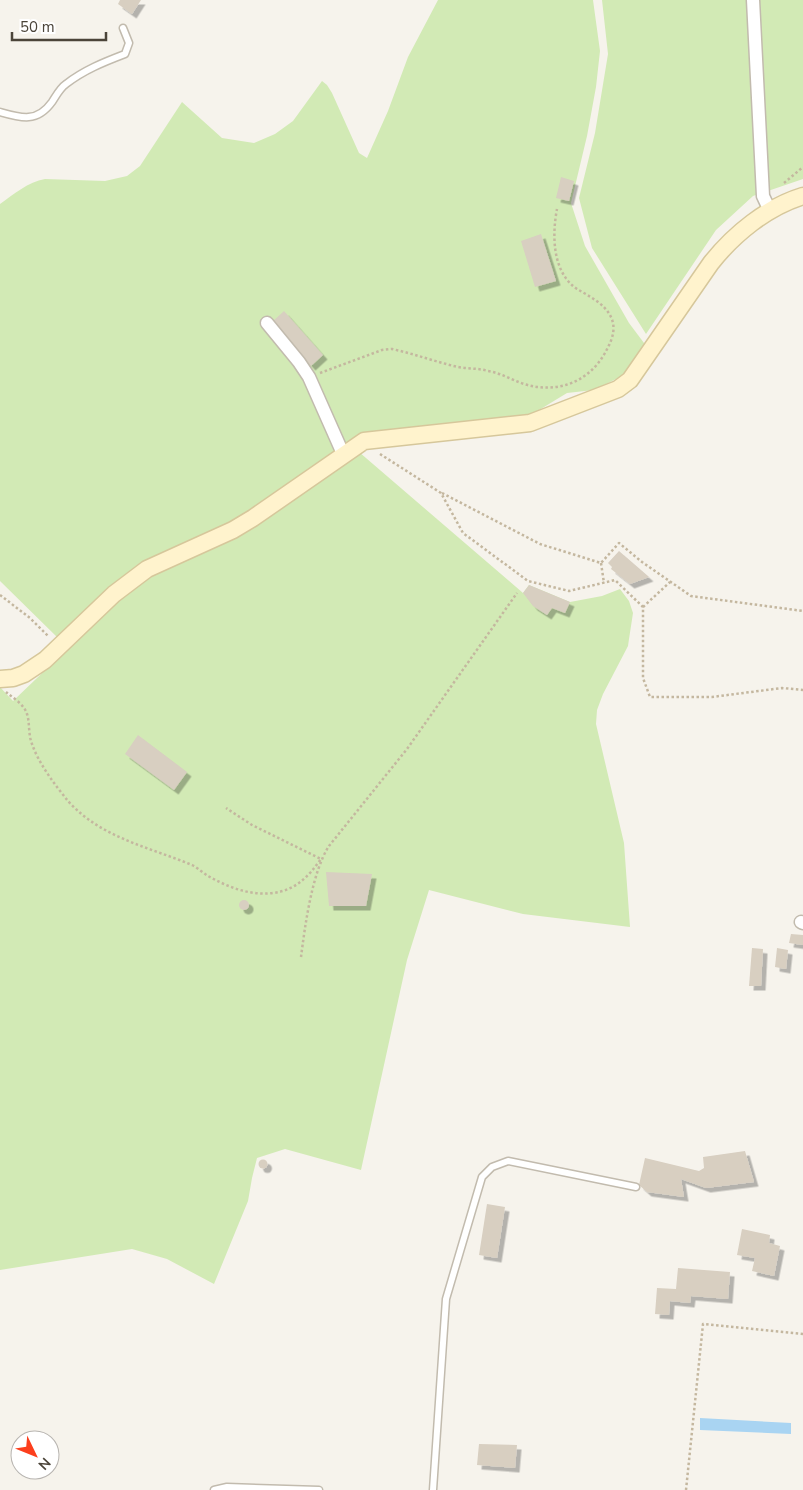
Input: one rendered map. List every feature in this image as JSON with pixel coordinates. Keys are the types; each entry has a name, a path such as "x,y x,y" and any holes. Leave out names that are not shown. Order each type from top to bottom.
{"street":[{"path":"753,0 763,196 770,211"},
{"path":"3,685 34,668 59,647 114,594 147,569 240,526 364,441 530,423 618,389 630,380 724,246 742,230 770,211 803,196"},
{"path":"268,324 309,377 344,456"}],"lane":[{"path":"0,112 24,118 40,114 50,105 64,85 83,72 125,54 129,43 123,28"},
{"path":"433,1490 446,1299 482,1176 492,1167 508,1161 636,1187"},
{"path":"214,1490 227,1487 319,1490"}],"path":[{"path":"784,183 803,166"},
{"path":"309,377 382,350 392,349 461,368 490,371 524,384 543,388 567,385 588,374 598,364 610,343 614,332 613,320 608,312 590,295 574,287 562,273 556,256 554,220 557,209"},
{"path":"364,441 379,454 441,493 540,544 601,563"},
{"path":"441,493 463,533 528,581 569,591 615,580 643,607 643,678 650,697 712,697 782,688 803,690"},
{"path":"601,563 619,543 691,596 803,611"},
{"path":"601,563 604,582"},
{"path":"643,607 670,582"},
{"path":"3,685 24,708 32,745 52,780 80,814 98,827 159,854 193,866 238,890 272,893 294,887 307,877 329,846 407,749 517,593"},
{"path":"0,596 30,618 59,647"},
{"path":"226,808 252,825 321,859"},
{"path":"301,957 309,908 321,859"},
{"path":"686,1490 703,1324 803,1334"}],"green space":[{"path":"438,0 593,0 600,51 587,136 571,203 585,246 629,323 647,347 626,374 594,390 567,393 526,418 349,445 345,442 335,448 337,452 275,498 200,541 59,639 0,581 0,204 16,192 45,179 105,181 127,176 140,166 182,102 222,138 254,143 275,134 293,121 322,81 332,93 359,153 367,158 388,111 408,57"},
{"path":"602,0 803,0 803,179 753,196 716,230 646,334 592,248 579,198 595,133 608,54"},
{"path":"359,452 523,593 529,585 570,602 602,596 620,589 629,601 633,613 628,646 603,694 597,710 596,724 624,843 630,927 523,914 429,890 407,960 361,1170 285,1149 257,1158 248,1201 214,1284 167,1259 132,1249 0,1270 0,687 13,701 107,611 143,581 194,556"}],"water":[{"path":"700,1418 791,1423 791,1434 700,1430"}],"building":[{"path":"120,0 141,0 132,14 118,4"},
{"path":"561,177 574,181 569,201 556,198"},
{"path":"541,234 556,281 535,287 521,241"},
{"path":"284,311 323,355 311,366 272,322"},
{"path":"619,551 649,577 630,584 611,569 612,567 608,563"},
{"path":"529,585 570,602 565,613 552,608 547,615 533,606 523,593"},
{"path":"138,735 187,772 174,790 125,754"},
{"path":"326,872 372,874 366,906 329,906"},
{"path":"244,900 249,905 244,910 239,905"},
{"path":"791,934 803,935 803,945 789,943"},
{"path":"752,948 763,949 761,986 749,986"},
{"path":"777,948 788,950 786,969 775,967"},
{"path":"745,1151 754,1182 706,1188 681,1179 684,1197 647,1192 639,1185 645,1158 699,1171 704,1168 703,1157"},
{"path":"263,1159 268,1164 263,1169 258,1164"},
{"path":"487,1204 505,1207 497,1258 479,1255"},
{"path":"742,1229 770,1235 769,1243 780,1246 774,1276 752,1271 755,1258 737,1255"},
{"path":"678,1268 730,1272 728,1299 691,1296 690,1303 670,1301 669,1315 655,1314 657,1288 676,1289"},
{"path":"479,1444 517,1445 515,1468 477,1465"}]}
